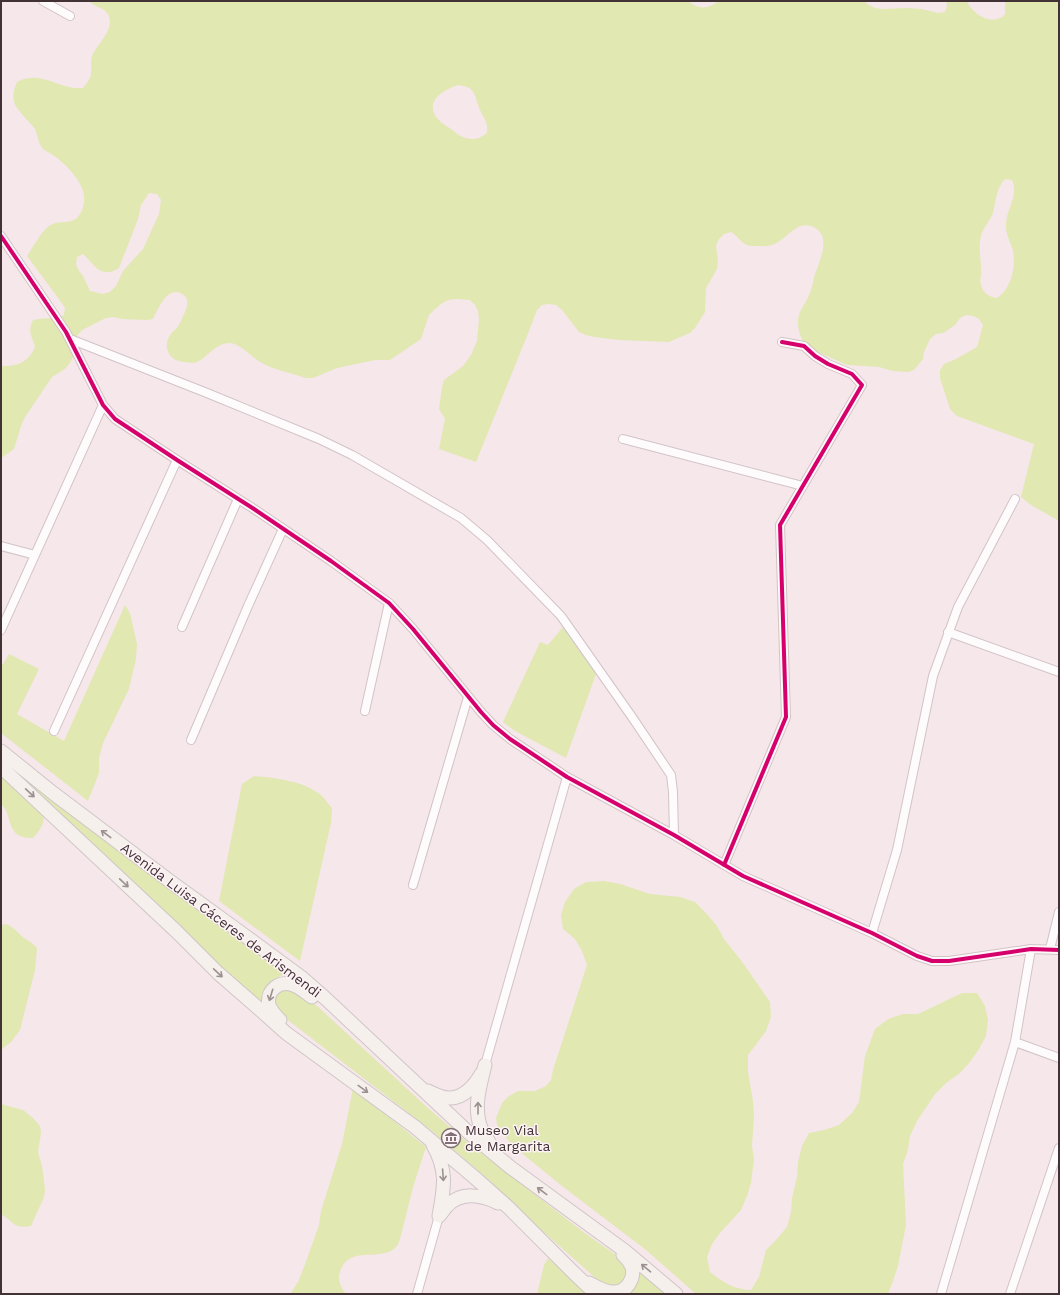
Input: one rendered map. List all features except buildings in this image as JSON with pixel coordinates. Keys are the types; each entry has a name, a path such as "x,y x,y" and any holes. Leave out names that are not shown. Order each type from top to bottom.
{"main road":[{"name":"Avenida Luisa Cáceres de Arismendi","path":"1,751 53,794 166,879 301,977 468,1132 557,1202 631,1256 676,1294"},
{"name":"Avenida Luisa Cáceres de Arismendi","path":"1,767 218,973 286,1033 429,1139 474,1177 509,1208 596,1294"},
{"path":"344,1075 279,1019 272,1011 269,1005 269,999 274,988 278,985 287,984 301,989 400,1069"},
{"path":"422,1088 444,1097 456,1098 463,1094 478,1080 485,1065"},
{"path":"485,1065 479,1095 478,1116 481,1128 497,1156"},
{"path":"429,1139 438,1154 444,1175 439,1216"},
{"path":"439,1216 447,1205 465,1196 482,1196 509,1208"},
{"path":"574,1273 599,1289 608,1292 623,1290 629,1284 633,1272 631,1265 627,1258 602,1234"}],"street":[{"path":"43,1 70,16"},
{"path":"1,236 36,286 70,339 104,405 115,419 331,561 389,603 413,629 468,697 493,725 510,739 567,777 674,835 743,876 872,933 917,956 932,961 949,962 1032,949 1059,950"},
{"path":"70,339 199,390 318,439 352,455 400,484 433,501 460,518 487,540 561,616 671,775 674,835"},
{"path":"724,865 786,717 780,525 862,385 852,374 828,364 815,356 804,346 782,342"},
{"path":"1,630 104,405"},
{"path":"623,439 803,486"},
{"path":"54,731 177,460"},
{"path":"182,627 238,499"},
{"path":"872,933 897,850 933,676 958,607 1015,499"},
{"path":"191,740 248,606 283,529"},
{"path":"1,546 35,555"},
{"path":"364,711 389,603"},
{"path":"948,632 1059,672"},
{"path":"412,886 468,697"},
{"path":"485,1065 567,777"},
{"path":"1050,949 1059,912"},
{"path":"941,1294 1015,1042 1032,949"},
{"path":"1015,1042 1059,1058"},
{"path":"1010,1294 1059,1148"},
{"path":"416,1294 439,1216"}],"green space":[{"path":"89,1 688,1 700,7 708,7 720,1 864,1 875,8 922,9 938,13 945,12 947,6 946,1 967,1 972,9 980,16 995,19 1004,16 1005,1 1059,1 1059,521 1031,505 1021,497 1034,444 957,416 950,409 940,378 940,370 944,364 977,347 983,325 979,319 966,315 960,318 955,325 943,333 936,334 930,339 924,352 923,359 914,370 908,372 893,371 879,367 847,365 804,346 798,327 798,320 801,310 811,290 823,249 822,235 818,230 806,225 796,228 779,242 768,246 748,245 743,243 731,232 724,234 719,239 716,246 718,261 717,269 706,288 705,312 690,333 669,342 619,340 586,335 579,332 562,310 556,305 542,305 537,310 476,462 439,449 445,419 439,409 444,380 463,366 471,355 477,341 479,319 478,311 470,300 455,299 448,300 441,304 429,315 421,339 390,360 375,360 337,368 313,378 306,378 265,365 237,345 230,343 219,346 197,362 191,363 174,359 168,353 167,343 171,333 177,328 187,304 186,297 178,292 173,292 164,299 153,319 106,318 82,330 73,341 73,357 70,363 65,369 52,377 25,417 14,449 1,458 1,366 12,366 22,362 26,360 32,352 35,347 30,331 33,320 60,317 64,315 65,308 27,256 40,236 49,226 76,219 82,210 84,202 84,195 78,180 62,162 41,147 35,129 16,107 13,99 17,82 26,79 43,79 75,88 83,88 88,82 91,72 92,56 107,32 110,22 109,16 105,11","holes":["458,85 469,88 472,91 486,122 487,133 479,138 470,139 461,136 442,123 435,115 433,109 435,100 443,92","1005,179 1012,180 1014,186 1006,228 1013,251 1014,264 1009,283 1006,289 997,298 991,297 987,294 981,285 980,240 982,233 993,213 997,195","149,193 157,194 161,200 159,214 143,249 123,271 116,286 110,292 103,294 90,291 76,264 77,257 83,254 94,266 103,271 113,271 119,268 138,219 141,205"]},
{"path":"125,605 130,613 137,644 136,659 129,689 103,743 99,758 99,773 88,801 1,733 1,664 3,664 9,654 39,669 17,714 64,741"},
{"path":"563,627 596,674 566,758 515,731 503,722 540,642 548,645"},
{"path":"1,774 43,810 44,818 42,825 33,838 18,835 11,826 5,809 1,804"},
{"path":"22,776 285,974 268,984 261,1002 236,981 140,889 20,778"},
{"path":"254,776 281,779 307,787 322,796 332,808 331,823 300,961 219,901 242,784"},
{"path":"604,881 620,884 650,894 680,897 695,902 717,926 724,939 770,1002 771,1017 766,1031 748,1055 748,1072 754,1116 752,1146 754,1160 751,1183 741,1210 712,1244 707,1257 710,1272 734,1287 751,1290 759,1277 766,1250 787,1227 797,1177 798,1162 802,1146 809,1133 839,1125 852,1113 859,1102 865,1056 875,1029 888,1019 903,1014 918,1014 962,993 977,993 985,1006 988,1020 986,1036 970,1062 960,1073 946,1083 935,1094 917,1121 910,1136 908,1150 903,1164 906,1225 898,1266 888,1294 696,1294 646,1250 562,1186 513,1146 502,1133 497,1125 496,1118 502,1103 509,1096 518,1091 535,1091 546,1086 551,1080 587,965 582,951 575,939 563,929 561,915 565,902 574,889 586,882"},
{"path":"6,924 14,928 37,948 35,970 20,1030 11,1042 1,1050 1,925"},
{"name":"Museo Vial de Margarita","path":"281,987 303,993 429,1109 471,1145 582,1231 623,1260 626,1264 626,1280 616,1288 600,1282 539,1228 490,1181 432,1131 280,1014 275,1009 275,993"},
{"path":"353,1088 426,1147 413,1187 400,1239 397,1246 391,1251 353,1257 347,1260 342,1266 339,1275 339,1280 346,1294 290,1294 298,1282 319,1225 321,1211 342,1144"},
{"path":"1,1104 23,1110 40,1126 41,1133 38,1152 42,1166 45,1189 44,1197 31,1226 17,1226 1,1214"},
{"path":"548,1258 588,1294 537,1294 544,1265"},
{"path":"640,1271 668,1294 626,1294 637,1280"}],"cycle path":[{"path":"1,236 66,332 103,405 115,419 254,509 331,561 389,603 413,629 481,712 493,725 510,739 567,777 674,835 743,876 872,933 917,956 932,961 949,961 1031,949 1059,950"},
{"path":"724,865 786,717 780,525 862,385 852,374 828,364 815,356 804,346 782,342"}],"place":[{"name":"Museo Vial de Margarita","path":"451,1138"}]}
